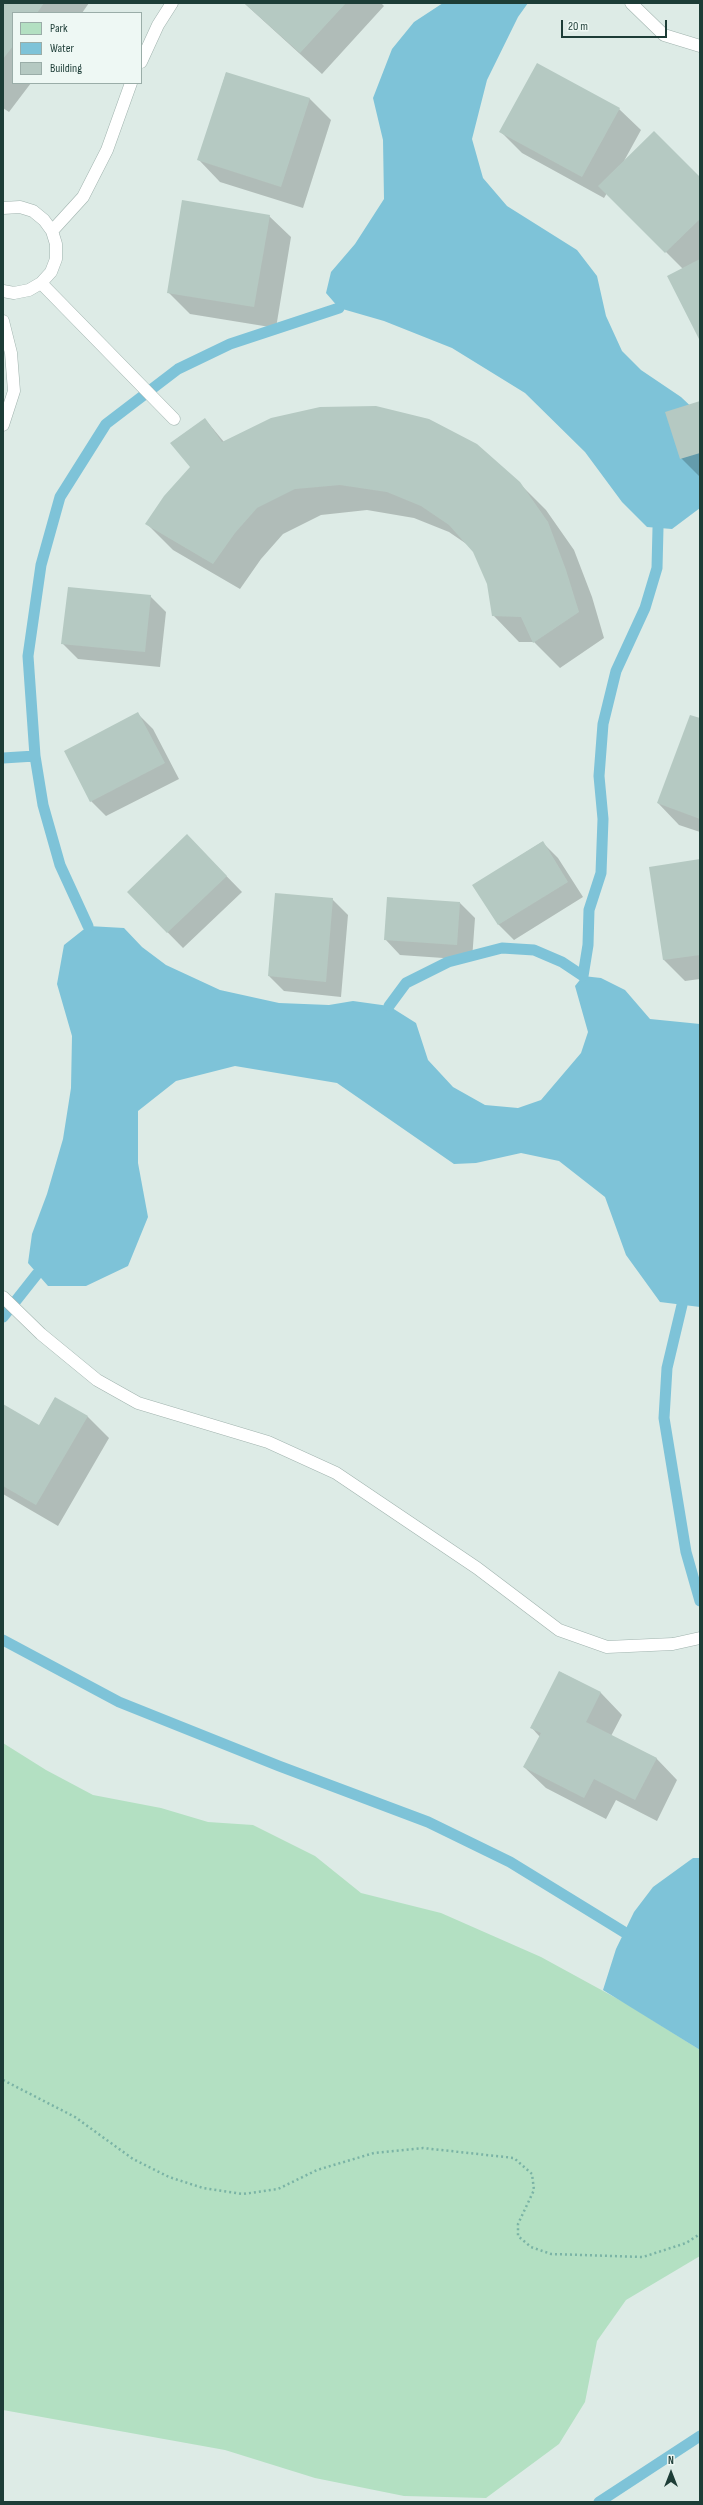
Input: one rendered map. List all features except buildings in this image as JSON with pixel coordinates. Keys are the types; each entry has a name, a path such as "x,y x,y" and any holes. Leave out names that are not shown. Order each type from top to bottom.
{"lane":[{"path":"142,60 158,25 172,3"},
{"path":"631,3 664,34 700,46"},
{"path":"52,231 83,197 107,150 131,84"},
{"path":"3,208 20,207 33,212 44,220 52,231 56,244 56,258 51,272 41,283 29,290 14,293 3,291"},
{"path":"41,283 174,419"},
{"path":"3,321 11,353 14,391 3,425"},
{"path":"3,1297 29,1322 97,1380 138,1403 268,1442 336,1473 477,1568 559,1630 607,1647 673,1644 700,1638"}],"path":[{"path":"3,2080 75,2117 133,2159 169,2177 204,2188 243,2194 278,2189 317,2170 374,2153 422,2148 514,2158 532,2174 534,2190 518,2224 518,2236 531,2247 551,2254 643,2257 686,2243 700,2234"}],"green space":[{"path":"3,1743 46,1770 93,1795 161,1808 208,1822 253,1825 315,1856 361,1893 441,1913 541,1957 627,2004 700,2050 700,2256 626,2300 597,2341 585,2402 559,2444 486,2498 404,2496 315,2478 225,2450 3,2410"}],"water":[{"path":"443,3 528,3 518,17 487,80 472,139 483,178 507,206 577,250 597,276 606,316 622,351 641,370 681,397 700,415 700,508 672,529 647,527 622,502 585,452 525,393 452,348 384,321 339,308 326,293 331,272 355,244 384,199 383,140 373,98 392,49 414,22"},
{"path":"88,926 124,928 142,947 166,965 220,990 279,1003 329,1005 353,1001 389,1006 416,1023 428,1060 453,1087 485,1105 518,1108 541,1100 581,1053 588,1032 575,986 583,976 601,978 625,990 650,1019 700,1024 700,1307 660,1302 626,1255 605,1197 559,1161 521,1153 476,1163 454,1164 337,1083 235,1066 176,1081 138,1111 138,1163 148,1217 128,1266 86,1286 48,1286 28,1263 32,1234 47,1194 63,1139 71,1088 72,1036 57,984 64,945"},
{"path":"693,1858 700,1858 700,2050 603,1990 616,1949 634,1912 653,1887"}],"waterway":[{"path":"88,926 60,865 43,805 35,756 28,656 41,565 60,497 106,424 178,369 230,344 339,308"},
{"path":"389,1006 406,983 448,962 502,948 534,950 562,962 583,976 588,945 589,910 601,873 603,819 599,776 603,724 616,671 645,608 657,568 658,528"},
{"path":"3,758 35,756"},
{"path":"3,1317 37,1274"},
{"path":"682,1305 667,1368 664,1418 686,1552 700,1601"},
{"path":"3,1640 119,1702 279,1766 428,1822 510,1862 624,1932"},
{"path":"599,2502 700,2436"}]}
